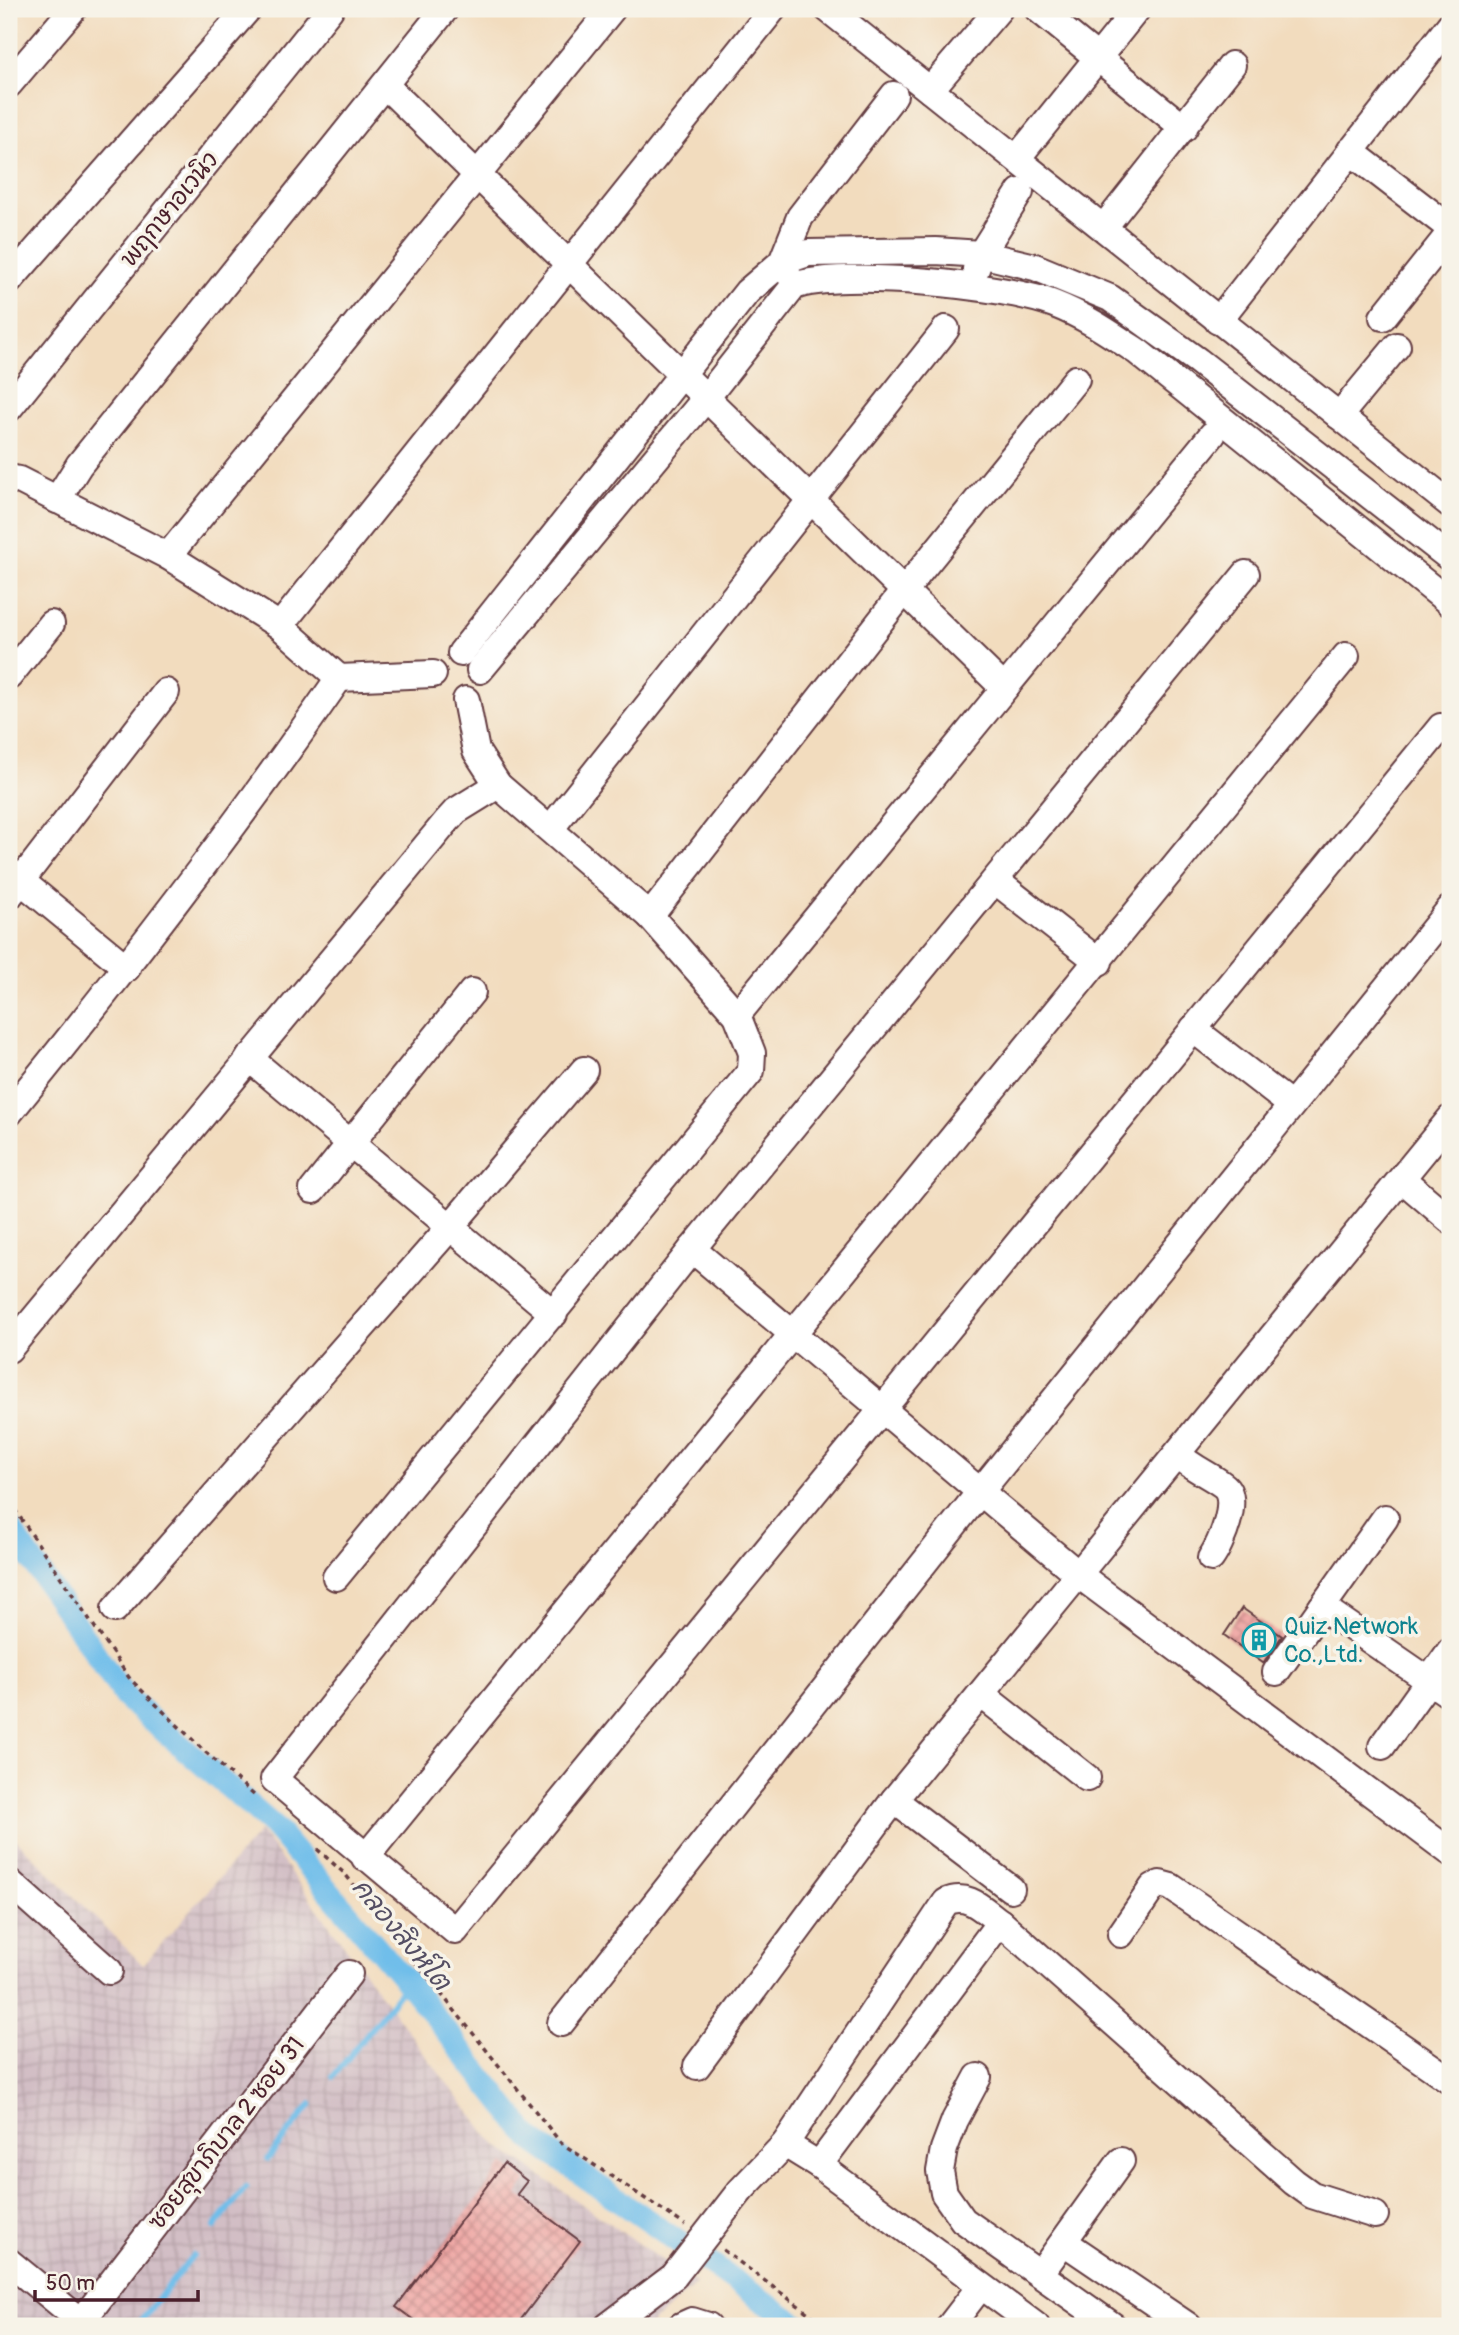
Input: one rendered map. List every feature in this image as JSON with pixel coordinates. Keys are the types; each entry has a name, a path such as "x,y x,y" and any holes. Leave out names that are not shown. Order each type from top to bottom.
{"street":[{"path":"9,84 73,9"},
{"path":"9,281 248,9"},
{"name":"พฤกษาอเวนิว","path":"9,408 330,9"},
{"path":"57,499 88,454 445,9"},
{"path":"168,556 612,9"},
{"path":"280,626 773,9"},
{"path":"930,90 999,9"},
{"path":"1038,9 1184,128"},
{"path":"1018,157 1137,9"},
{"path":"1218,321 1450,24 1446,9"},
{"path":"836,11 930,90 1018,157 1218,321 1450,504"},
{"path":"1104,226 1232,65"},
{"path":"385,85 1004,688"},
{"path":"794,286 782,262 800,217 894,95"},
{"path":"1350,151 1450,231 1382,317"},
{"path":"971,285 981,254 1020,192"},
{"path":"471,661 681,373 747,292 782,262 808,253 936,251 981,254 1035,267 1110,298 1267,415 1450,558"},
{"path":"471,661 706,398 794,286 806,282 864,280 971,285 1051,302 1086,317 1138,352 1450,603"},
{"path":"551,828 809,498 946,328"},
{"path":"1339,416 1397,346"},
{"path":"650,916 904,591 1076,379"},
{"path":"1248,440 1267,415"},
{"path":"737,1015 1212,435"},
{"path":"9,478 57,499 168,556 280,626 339,678 433,674"},
{"path":"1246,574 692,1249 274,1779 455,1931 1441,727"},
{"path":"9,676 51,624"},
{"path":"444,656 471,661 479,688 466,700 448,699 441,695 435,688 433,674 444,656"},
{"path":"365,1858 1099,962 1346,656"},
{"path":"9,1113 127,968 276,769 339,678"},
{"path":"127,968 13,882 166,692"},
{"path":"336,1577 751,1071 752,1053 737,1015 650,916 498,785 476,751 466,700"},
{"path":"9,1349 446,822 456,811 498,785"},
{"path":"996,881 1099,962"},
{"path":"561,2023 980,1492 1290,1104 1450,909"},
{"path":"313,1190 472,992"},
{"path":"1193,1029 1290,1104"},
{"path":"248,1058 351,1141 554,1314"},
{"path":"115,1609 584,1070"},
{"path":"697,2066 894,1800 1450,1119"},
{"path":"1402,1179 1450,1220"},
{"path":"692,1249 795,1333 1079,1575 1450,1852"},
{"path":"1177,1454 1195,1471 1225,1486 1230,1494 1226,1527 1212,1558"},
{"path":"1276,1672 1385,1518"},
{"path":"1322,1607 1440,1688"},
{"path":"1382,1746 1440,1688 1450,1651"},
{"path":"981,1694 1087,1778"},
{"path":"894,1800 1011,1889"},
{"path":"9,1882 109,1971"},
{"path":"1121,1934 1153,1887 1160,1884 1171,1887 1450,2080"},
{"path":"608,2326 674,2276 740,2191 785,2144 946,1902 957,1897 969,1899 1000,1922 1294,2182 1312,2195 1375,2216"},
{"path":"819,2165 1000,1922"},
{"name":"ซอยสุขาภิบาล 2 ซอย 31","path":"80,2324 349,1973"},
{"path":"978,2077 955,2120 944,2149 940,2171 944,2193 963,2220 1113,2326"},
{"path":"785,2144 819,2165 1036,2326"},
{"path":"1040,2274 1121,2161"},
{"path":"1064,2242 1188,2326"},
{"path":"9,2262 80,2324"},
{"path":"950,2326 980,2287"},
{"path":"681,2326 691,2321 708,2326"}],"path":[{"path":"9,1501 130,1679 201,1748 263,1802"},
{"path":"314,1847 345,1874 561,2143 693,2230"},
{"path":"715,2244 826,2326"}],"shaded area":[{"path":"260,1831 432,2064 494,2143 696,2284 649,2326 9,2326 9,1833 143,1965"}],"building":[{"name":"Quiz Network Co.,Ltd.","path":"1242,1608 1282,1636 1263,1663 1224,1635"},
{"path":"504,2163 527,2181 517,2194 580,2241 516,2326 422,2326 396,2307"}],"waterway":[{"name":"คลองสิงห์โต","path":"9,1527 125,1697 272,1825 412,1988 531,2139 799,2326"},
{"path":"333,2077 407,1983"},
{"path":"268,2159 311,2104"},
{"path":"215,2227 246,2187"},
{"path":"137,2326 193,2255"}],"place":[{"name":"Quiz Network Co.,Ltd.","path":"1259,1640"}]}
